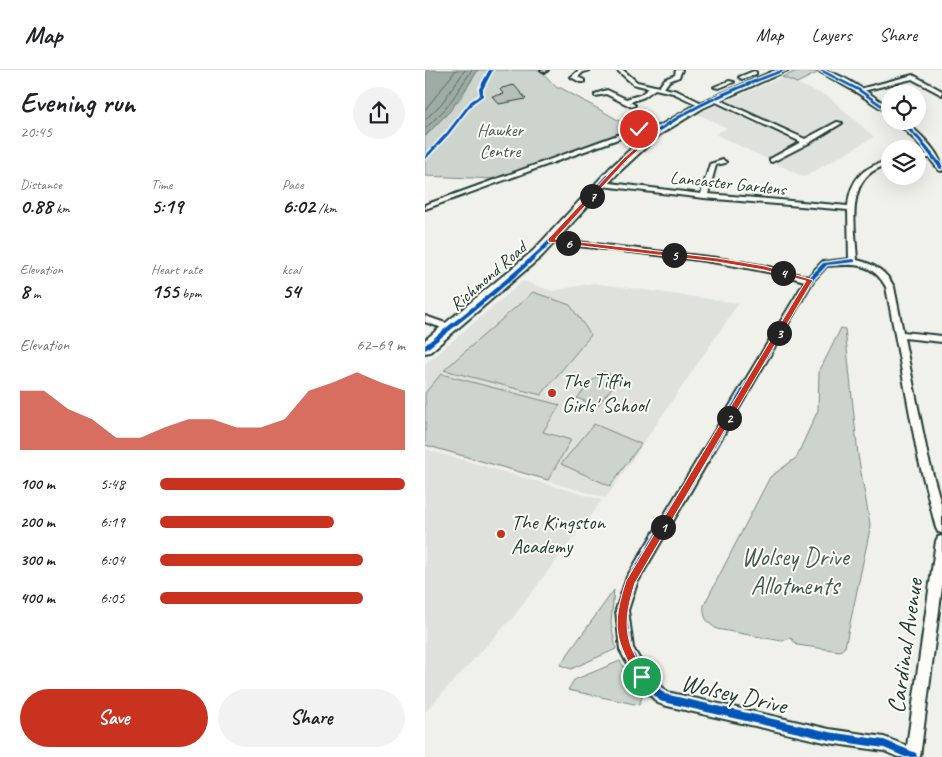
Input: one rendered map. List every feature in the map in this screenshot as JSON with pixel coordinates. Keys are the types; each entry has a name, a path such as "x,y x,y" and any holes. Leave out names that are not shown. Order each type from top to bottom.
{"main road":[{"name":"Richmond Road","path":"425,348 451,328 551,241 625,159 656,128 740,89 756,77 785,70"}],"street":[{"path":"582,70 574,77 582,81"},
{"path":"620,70 635,83 675,92 703,105"},
{"path":"607,92 630,103 667,80 677,76 679,70"},
{"path":"820,70 859,90 881,106"},
{"path":"912,70 913,77"},
{"path":"744,77 756,77"},
{"path":"859,90 913,77 942,93"},
{"path":"717,87 729,82 740,89"},
{"path":"597,95 613,89"},
{"path":"715,100 807,142"},
{"path":"772,160 839,123"},
{"path":"425,207 656,128"},
{"path":"908,130 942,168"},
{"path":"926,157 933,156"},
{"path":"704,196 713,164 723,162"},
{"path":"881,166 864,172 856,184 851,208 853,262 877,270 888,281 923,457 942,528"},
{"name":"Lancaster Gardens","path":"602,184 704,196 851,208"},
{"path":"551,241 717,260 765,268 810,280"},
{"name":"Wolsey Drive","path":"853,262 837,261 825,264 810,280 631,581 622,610 627,650 642,677 663,698 829,736 884,744 913,757"},
{"path":"425,319 451,328"},
{"path":"898,334 942,339"},
{"name":"Cardinal Avenue","path":"913,757 942,541"}],"shaded area":[{"path":"782,77 829,97 874,137 804,177 715,134 727,128 697,114"},
{"name":"The Tiffin Girls' School","path":"523,281 552,291 593,283 739,303 606,498 425,446 425,364"},
{"name":"The Kingston Academy","path":"425,449 602,500 514,616 425,712"}],"green space":[{"name":"Hawker Centre","path":"478,70 540,70 557,88 561,88 627,125 628,130 495,179 425,176 425,137 460,99"},
{"path":"800,70 819,72 797,83 782,77"},
{"path":"533,292 570,305 591,335 541,395 444,370"},
{"name":"Wolsey Drive Allotments","path":"841,328 845,329 858,455 870,524 845,647 840,651 797,645 791,638 782,641 717,629 706,619 704,605 770,477 796,458 818,410 819,372"},
{"path":"601,371 620,378 597,406 577,398"},
{"path":"441,374 560,405 543,432 571,440 548,480 425,445 425,393"},
{"path":"594,424 641,444 610,486 561,464"},
{"path":"614,590 611,623 616,649 571,669 560,665"},
{"path":"620,661 642,697 639,705 568,690 574,680"}],"water":[{"path":"426,70 478,70 450,111 425,136"}],"building":[{"path":"514,85 526,99 499,104 492,96 504,94 500,90 502,88"}],"cycle path":[{"path":"425,158 448,133 472,102 482,95 481,89 491,70"},
{"path":"425,348 537,254 640,144 684,114 734,90 784,70"},
{"path":"820,70 859,90 881,106"},
{"path":"910,130 942,168"},
{"path":"853,261 825,264 810,280 631,581 622,610 627,650 642,677 663,698 829,736 884,744 913,756"}],"place":[{"name":"The Tiffin Girls' School","path":"552,393"},
{"name":"The Kingston Academy","path":"501,534"}],"route":[{"path":"639,129 650,128 658,130 625,159 551,241 717,260 765,268 810,280 631,581 622,610 623,629 627,650 642,677"}]}
